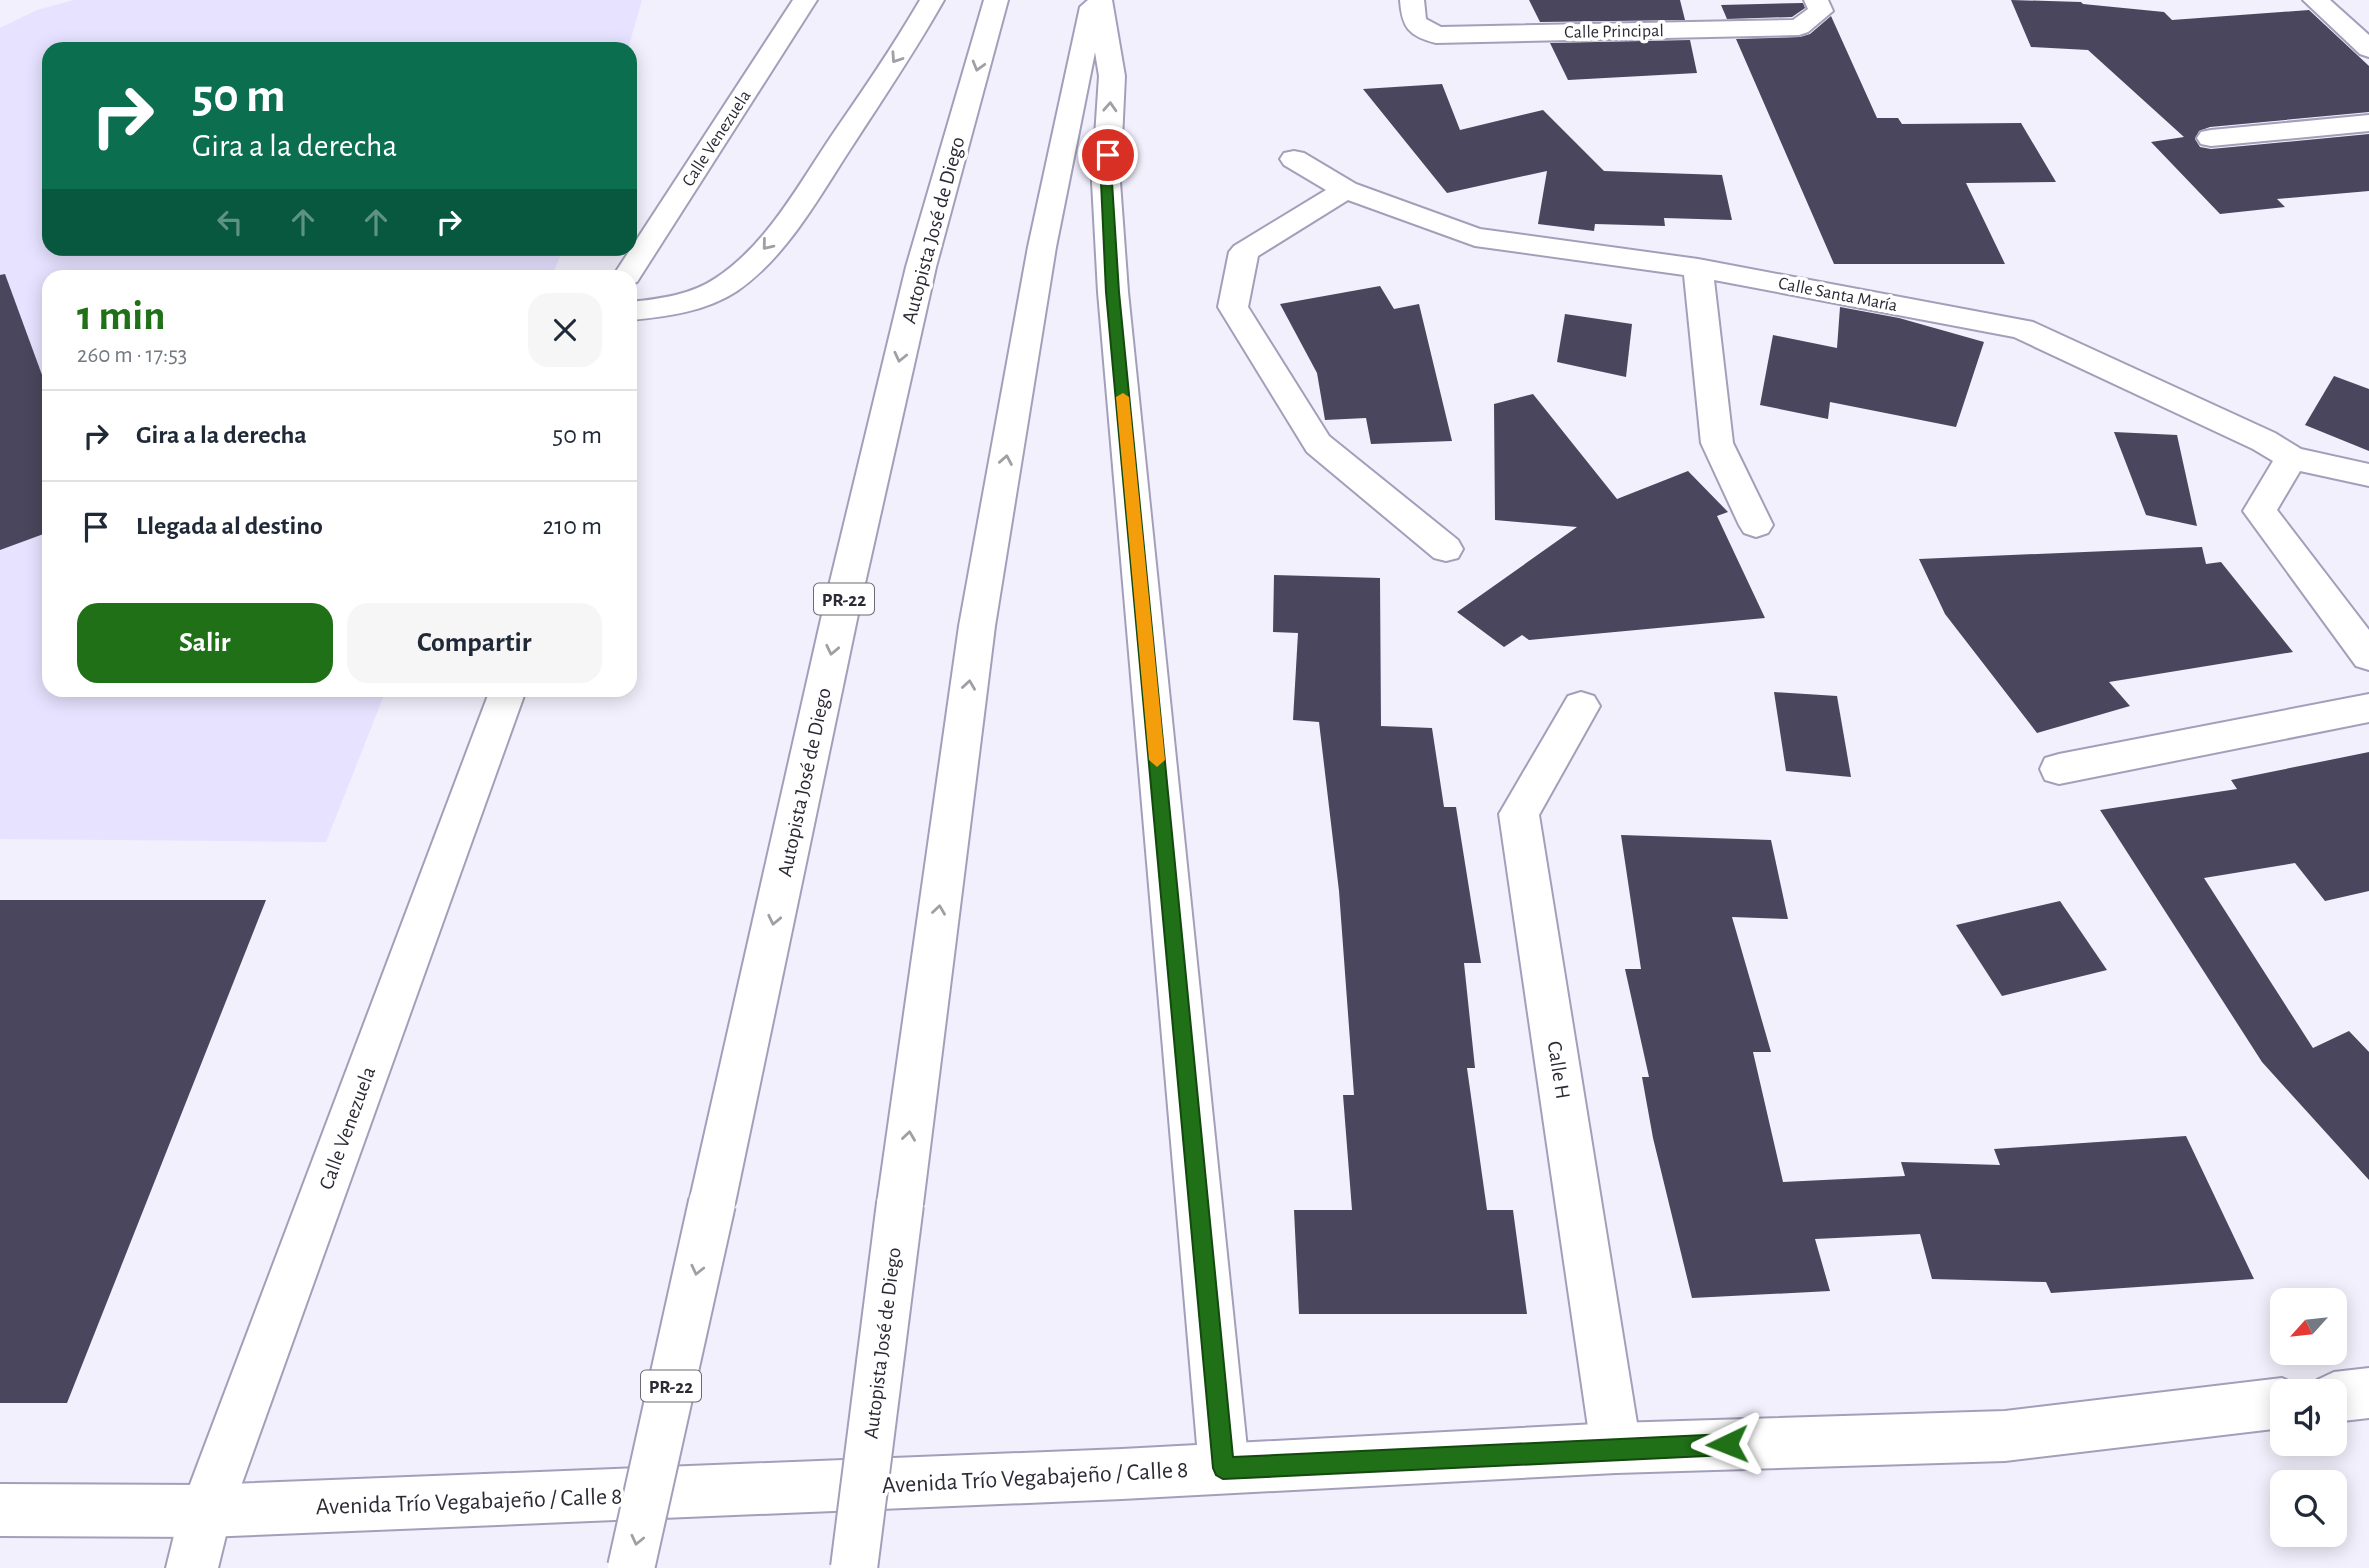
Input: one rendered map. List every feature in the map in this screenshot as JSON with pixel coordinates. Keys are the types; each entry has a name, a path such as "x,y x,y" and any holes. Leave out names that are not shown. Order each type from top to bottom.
{"main road":[{"name":"Calle Venezuela","path":"631,270 805,0"},
{"path":"637,310 673,305 709,294 728,284 754,260 798,206 932,0"},
{"name":"Autopista José de Diego","path":"631,1568 839,619 912,307 996,0"},
{"name":"Autopista José de Diego","path":"854,1568 977,626 1042,247 1094,0"},
{"path":"1100,0 1112,76 1107,182 1113,292 1223,1468"},
{"name":"Calle Principal","path":"1412,0 1414,22 1436,35 1799,27 1822,11 1816,0"},
{"path":"2315,0 2369,49"},
{"path":"2211,138 2369,123"},
{"name":"Calle Santa María","path":"1294,159 1346,190 1475,237 1698,268 2022,329 2264,441 2291,458 2369,475"},
{"path":"1346,190 1244,252 1234,307 1318,444 1446,549"},
{"path":"1698,268 1717,443 1756,525"},
{"path":"2291,458 2260,510 2369,656"},
{"name":"Calle Venezuela","path":"192,1568 206,1511 505,697"},
{"name":"Calle H","path":"1581,706 1520,814 1616,1448"},
{"path":"2059,769 2369,708"},
{"path":"2347,1395 2369,1392"},
{"name":"Avenida Trío Vegabajeño / Calle 8","path":"0,1510 206,1511 1223,1468 1616,1448 2005,1436 2270,1404"}],"shaded area":[{"path":"74,0 642,0 630,42 42,42 42,256 560,256 554,270 42,270 42,697 383,697 326,842 0,839 0,28 37,10"}],"building":[{"path":"1529,0 1680,0 1685,20 1540,22"},
{"path":"2011,0 2081,2 2164,12 2172,20 2309,10 2369,66 2369,112 2210,127 2199,131 2195,139 2200,147 2211,149 2369,134 2369,191 2277,199 2285,207 2220,214 2151,142 2184,137 2088,50 2031,47"},
{"path":"1803,3 1805,8 1792,17 1727,19 1721,5"},
{"path":"1831,16 1877,118 1898,118 1902,124 2021,123 2056,182 1966,183 2005,264 1834,264 1736,39 1800,37 1810,34"},
{"path":"1690,40 1697,73 1568,80 1550,43"},
{"path":"1442,84 1460,130 1543,110 1604,171 1722,175 1732,220 1664,218 1665,226 1595,224 1594,231 1538,224 1547,171 1447,193 1363,89"},
{"path":"5,274 42,375 42,535 0,550 0,275"},
{"path":"1380,286 1394,309 1419,304 1452,441 1371,444 1366,418 1325,420 1317,373 1280,304"},
{"path":"1840,307 1899,318 1984,342 1956,427 1830,402 1828,419 1760,405 1773,335 1837,348"},
{"path":"1565,314 1632,324 1626,377 1557,362"},
{"path":"2334,376 2369,389 2369,451 2305,425"},
{"path":"1533,394 1617,499 1688,471 1728,512 1717,516 1765,618 1529,640 1522,635 1504,647 1457,612 1577,527 1495,520 1494,404"},
{"path":"2114,432 2177,435 2197,526 2146,515"},
{"path":"2202,547 2206,564 2221,562 2293,652 2109,682 2130,706 2037,733 1945,614 1919,559"},
{"path":"1274,575 1380,578 1381,726 1432,728 1444,807 1456,807 1481,963 1464,963 1475,1068 1467,1068 1487,1210 1513,1210 1527,1314 1299,1314 1294,1210 1352,1210 1343,1095 1354,1095 1339,891 1319,722 1293,720 1298,633 1273,632"},
{"path":"1774,692 1837,696 1851,777 1786,771"},
{"path":"2369,752 2369,891 2325,901 2295,863 2204,878 2313,1048 2349,1031 2369,1052 2369,1180 2262,1062 2100,810 2237,789 2231,780"},
{"path":"1621,835 1771,840 1788,919 1732,917 1771,1052 1753,1052 1783,1182 1905,1176 1901,1162 2000,1165 1994,1149 2186,1136 2254,1279 2051,1293 2046,1282 1932,1279 1920,1234 1815,1239 1830,1291 1692,1298 1653,1138 1642,1077 1649,1077 1625,969 1641,969"},
{"path":"0,900 266,900 67,1403 0,1403"},
{"path":"2060,901 2107,970 2002,996 1956,925"}],"slow traffic":[{"path":"1123,397 1157,760"}],"route":[{"path":"1108,155 1113,292 1223,1468 1727,1444"}]}
